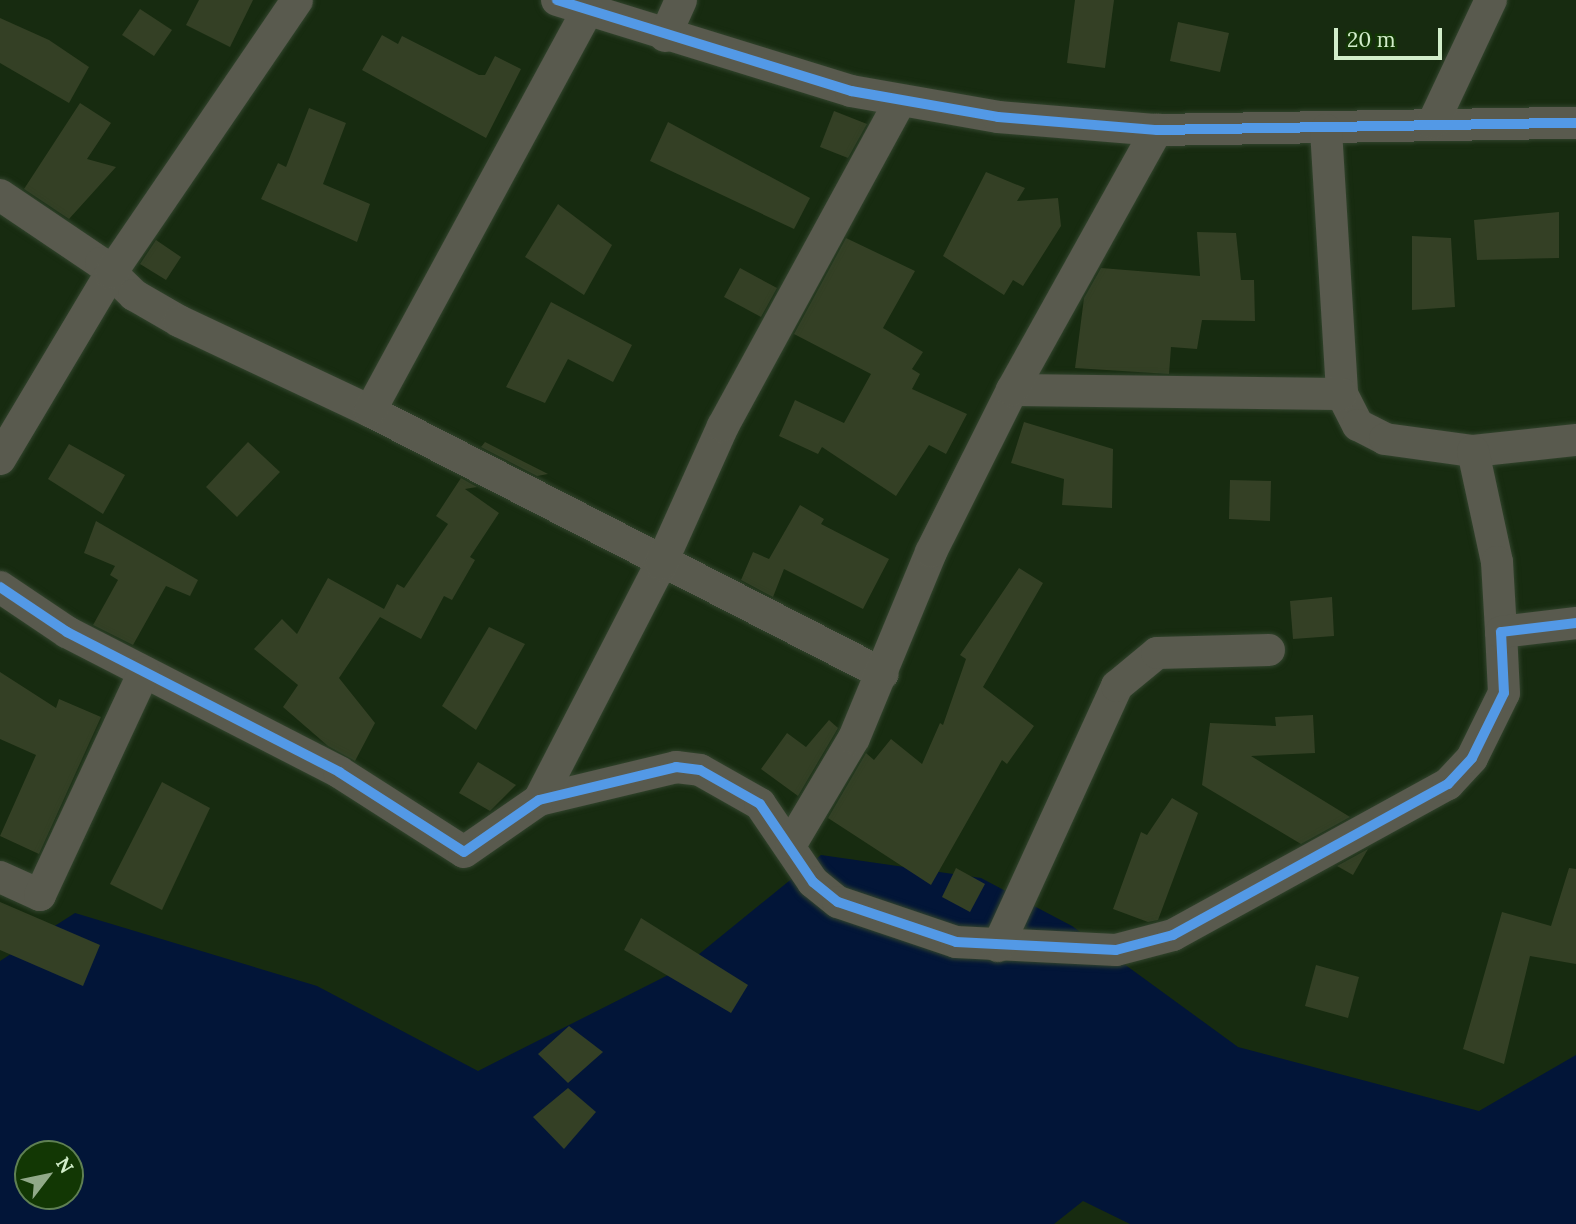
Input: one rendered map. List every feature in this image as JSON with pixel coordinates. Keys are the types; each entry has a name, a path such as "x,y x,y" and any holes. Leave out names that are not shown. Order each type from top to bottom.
{"street":[{"path":"0,460 111,273 297,0"},
{"path":"557,0 665,36 899,103 1157,130 1326,130 1433,123 1576,123"},
{"path":"665,36 681,0"},
{"path":"1433,123 1491,0"},
{"path":"370,411 588,10"},
{"path":"539,800 661,564 723,425 899,103"},
{"path":"791,844 883,674 932,552 1012,390 1157,130"},
{"path":"1326,130 1342,394 1358,425 1385,439 1473,451 1576,440"},
{"path":"0,195 111,273 134,295 179,321 370,411 661,564 883,674"},
{"path":"1012,390 1342,394"},
{"path":"0,587 47,620 339,772 464,852 539,800 676,767 700,771 761,804 791,844 813,882 838,902 889,923 998,946 1147,946 1448,785 1472,758 1504,693 1497,562 1473,451"},
{"path":"1502,632 1576,623"},
{"path":"998,946 1117,686 1157,653 1269,650"},
{"path":"0,877 40,895 144,672"}],"water":[{"path":"821,855 981,878 1072,926 1238,1047 1479,1111 1576,1055 1576,1224 1130,1224 1083,1201 1054,1224 0,1224 0,961 75,913 317,986 478,1071 682,968"}],"building":[{"path":"199,0 253,0 230,47 186,25"},
{"path":"1075,0 1114,0 1105,68 1067,63"},
{"path":"140,9 172,30 154,56 122,35"},
{"path":"0,18 49,40 89,67 69,103 0,63"},
{"path":"1178,22 1229,33 1220,72 1170,61"},
{"path":"382,35 398,44 402,36 479,75 485,75 495,56 521,69 486,138 362,70"},
{"path":"80,103 111,123 87,159 116,167 69,219 24,189"},
{"path":"309,108 346,123 323,184 370,204 357,242 261,199 278,163 286,167"},
{"path":"834,111 867,124 848,158 820,147"},
{"path":"668,122 810,198 794,229 650,161"},
{"path":"986,172 1025,188 1017,201 1058,198 1061,226 1023,286 1013,280 1004,295 943,256"},
{"path":"558,204 612,245 584,295 525,257"},
{"path":"1559,212 1559,258 1477,260 1474,220"},
{"path":"1197,232 1236,233 1241,280 1254,280 1255,321 1202,320 1197,349 1171,347 1169,374 1075,368 1084,298 1101,268 1200,276"},
{"path":"1412,236 1451,238 1455,307 1412,310"},
{"path":"846,238 915,271 883,328 923,352 912,369 920,374 912,389 967,414 946,454 929,445 896,496 822,447 818,454 779,436 795,400 844,423 871,374 794,334"},
{"path":"156,240 181,257 166,280 140,264"},
{"path":"740,268 777,288 761,317 724,297"},
{"path":"551,302 632,345 613,382 568,359 545,403 506,387"},
{"path":"1024,422 1113,449 1112,508 1062,505 1064,479 1011,463"},
{"path":"248,442 280,472 237,517 206,487"},
{"path":"485,442 548,474 537,476 481,447"},
{"path":"69,444 125,475 103,514 48,479"},
{"path":"461,478 477,487 465,489 499,513 470,557 475,560 452,600 444,596 421,639 380,617 339,678 375,723 355,761 328,746 283,707 298,685 254,649 282,619 297,634 328,578 384,609 397,584 404,588 448,524 436,516"},
{"path":"1230,480 1271,481 1270,521 1229,519"},
{"path":"800,505 824,519 821,524 889,559 863,609 784,569 773,597 741,580 753,552 769,559"},
{"path":"96,521 198,580 190,596 166,586 133,645 93,625 118,580 110,575 115,566 84,553"},
{"path":"1019,568 1043,583 983,687 1034,726 1007,764 1002,760 931,885 828,818 866,753 874,760 891,739 922,764 940,723 943,725 966,659 960,655"},
{"path":"1332,597 1334,636 1293,639 1290,601"},
{"path":"489,627 525,644 476,730 442,706"},
{"path":"0,672 56,708 59,699 101,717 39,854 0,836 36,755 0,739"},
{"path":"1313,715 1315,753 1251,756 1350,817 1301,844 1202,785 1210,723 1276,726 1275,717"},
{"path":"829,720 838,728 798,796 761,769 787,733 806,747"},
{"path":"478,762 516,785 490,811 459,793"},
{"path":"162,782 210,808 162,910 110,884"},
{"path":"1172,798 1198,813 1158,920 1148,922 1113,909 1141,832 1147,835"},
{"path":"1368,849 1353,875 1337,866"},
{"path":"956,868 985,884 970,912 942,897"},
{"path":"1569,868 1576,869 1576,964 1530,956 1504,1064 1463,1049 1502,912 1551,926"},
{"path":"0,902 100,945 83,986 0,950"},
{"path":"641,918 748,985 731,1013 624,950"},
{"path":"1316,965 1359,977 1348,1018 1305,1006"},
{"path":"569,1026 603,1052 568,1083 538,1054"},
{"path":"568,1088 596,1112 564,1149 533,1117"}],"cycle path":[{"path":"557,0 851,91 998,117 1157,130 1576,123"},
{"path":"0,587 67,632 339,772 464,852 539,800 676,767 700,770 760,804 813,882 838,902 956,942 1116,950 1173,935 1448,784 1472,758 1504,693 1501,632 1576,623"}]}
